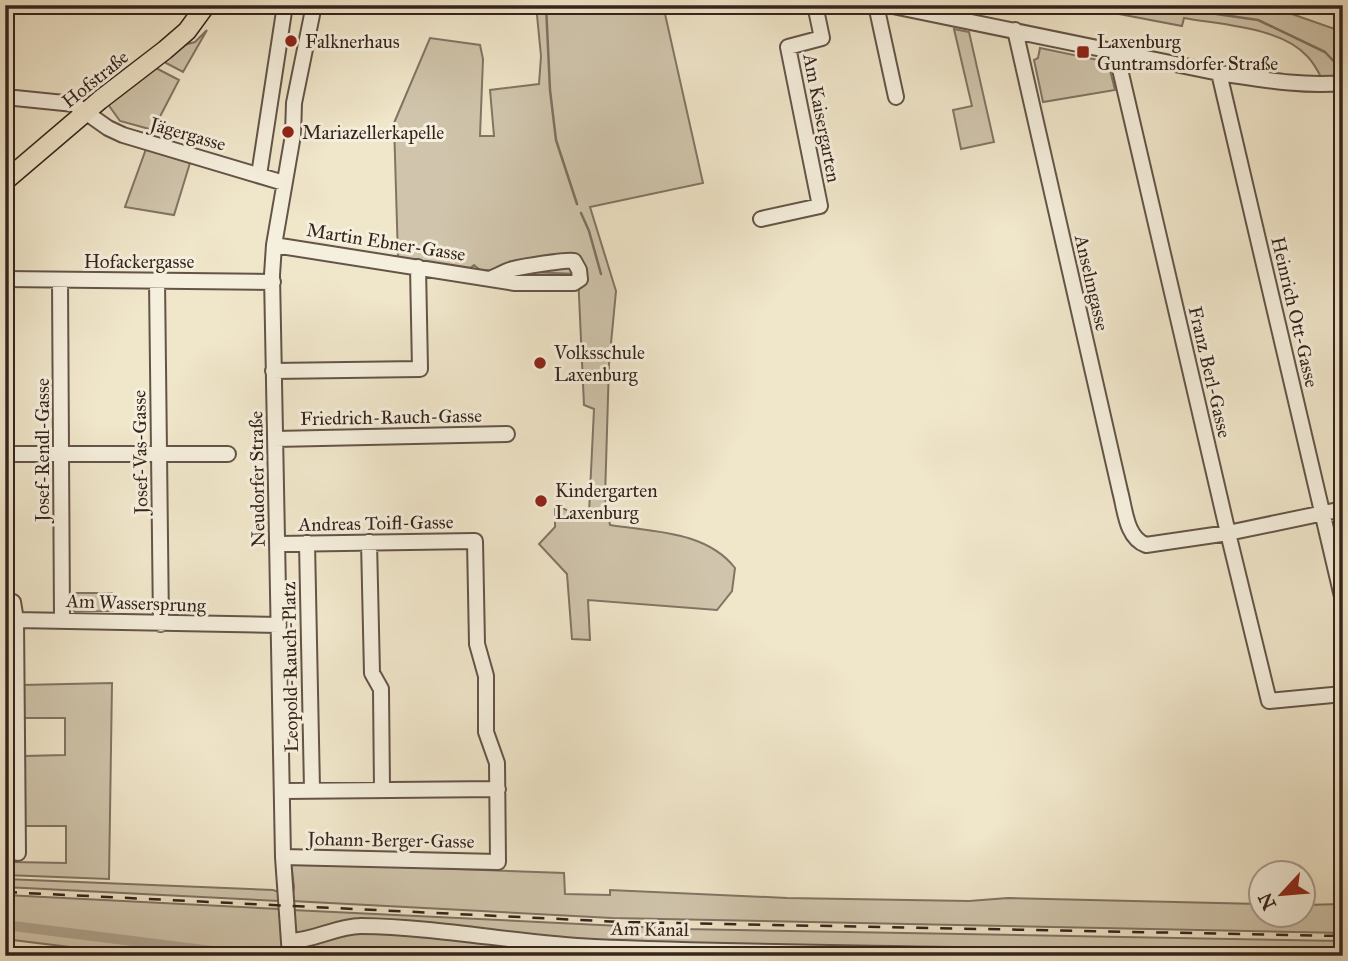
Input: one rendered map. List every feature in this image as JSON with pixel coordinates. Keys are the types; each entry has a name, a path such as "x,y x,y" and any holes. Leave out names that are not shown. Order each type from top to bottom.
{"main road":[{"name":"Hofstraße","path":"5,181 187,31 206,5"}],"street":[{"path":"259,175 285,5"},
{"name":"Neudorfer Straße","path":"290,950 283,857 272,282 274,245 293,135 294,103 314,5"},
{"name":"Am Kaisergarten","path":"761,219 820,206 788,47 822,38 815,5"},
{"path":"876,5 896,97"},
{"path":"888,5 1219,73 1326,85 1343,83"},
{"name":"Anselmgasse","path":"1015,30 1130,530 1138,542 1146,545 1228,533"},
{"name":"Franz Berl-Gasse","path":"1116,51 1269,701 1343,694"},
{"name":"Heinrich Ott-Gasse","path":"1219,73 1343,601"},
{"name":"Jägergasse","path":"5,97 74,103 122,135 284,183"},
{"name":"Martin Ebner-Gasse","path":"274,245 418,267 492,278 527,283 574,283 580,279 574,261 566,259 539,266 515,268 492,278"},
{"path":"274,371 420,369 418,267"},
{"name":"Hofackergasse","path":"5,279 272,282"},
{"name":"Josef-Rendl-Gasse","path":"60,280 62,620"},
{"name":"Josef-Vas-Gasse","path":"157,280 161,624"},
{"name":"Friedrich-Rauch-Gasse","path":"275,439 507,434"},
{"path":"5,454 228,454"},
{"path":"1228,533 1343,509"},
{"name":"Andreas Toifl-Gasse","path":"278,544 475,541 477,644 486,676 486,732 497,763 498,789"},
{"path":"369,542 372,673 381,689 382,789"},
{"name":"Leopold-Rauch-Platz","path":"307,543 312,789"},
{"path":"5,602 13,602 16,620 18,853"},
{"name":"Am Wassersprung","path":"16,620 279,625"},
{"path":"283,791 498,789"},
{"name":"Johann-Berger-Gasse","path":"283,857 498,862 498,789"},
{"name":"Am Kanal","path":"290,950 299,941 359,926 438,931 592,947 1013,956"}],"shaded area":[{"path":"536,5 663,5 703,183 590,207 616,291 609,364 605,498 610,525 678,535 709,547 723,556 735,568 732,591 717,610 588,600 590,640 572,639 567,574 539,544 555,527 555,508 561,507 582,519 589,513 594,409 584,405 578,274 480,270 474,265 469,269 398,258 394,123 430,38 480,45 483,59 480,136 494,136 490,90 539,84 541,56"},
{"path":"1072,5 1269,6 1335,29 1343,38 1343,76 1322,79 1309,58 1296,46 1266,33 1184,18 1182,26"},
{"path":"954,29 969,32 994,142 961,149 953,110 972,106"},
{"path":"207,30 183,72 166,63 165,60 180,46 195,42"},
{"path":"1040,48 1108,62 1115,90 1043,102 1034,60 1038,58"},
{"path":"154,67 179,80 153,130 120,121 107,103"},
{"path":"146,149 190,163 174,215 125,207"},
{"path":"71,593 112,593 112,611 75,612 70,605"},
{"path":"5,664 10,664 11,685 12,862 66,863 66,826 24,826 24,756 65,755 65,718 23,718 22,685 112,683 109,879 5,875"},
{"path":"291,863 564,873 565,894 610,895 610,890 787,898 969,901 1008,898 1246,904 1246,930 1316,930 1316,905 1343,904 1343,933 612,918 292,901 294,887"},
{"path":"5,879 273,890 279,892 279,901 5,887"},
{"path":"5,895 279,909 284,956 143,956 5,939"},
{"path":"292,910 682,929 1343,941 1343,956 298,956 297,945 305,936 296,933 292,924"}],"waterway":[{"path":"546,5 550,90 556,140 577,204"},
{"path":"1154,5 1258,20 1325,52 1343,71"},
{"path":"1217,5 1224,14"},
{"path":"581,213 601,274"},
{"path":"5,925 252,956"}],"railway":[{"path":"5,892 621,922 1343,936"}],"place":[{"name":"Falknerhaus","path":"291,41"},
{"name":"Laxenburg Guntramsdorfer Straße","path":"1083,52"},
{"name":"Mariazellerkapelle","path":"288,132"},
{"name":"Volksschule Laxenburg","path":"540,363"},
{"name":"Kindergarten Laxenburg","path":"541,501"}]}
